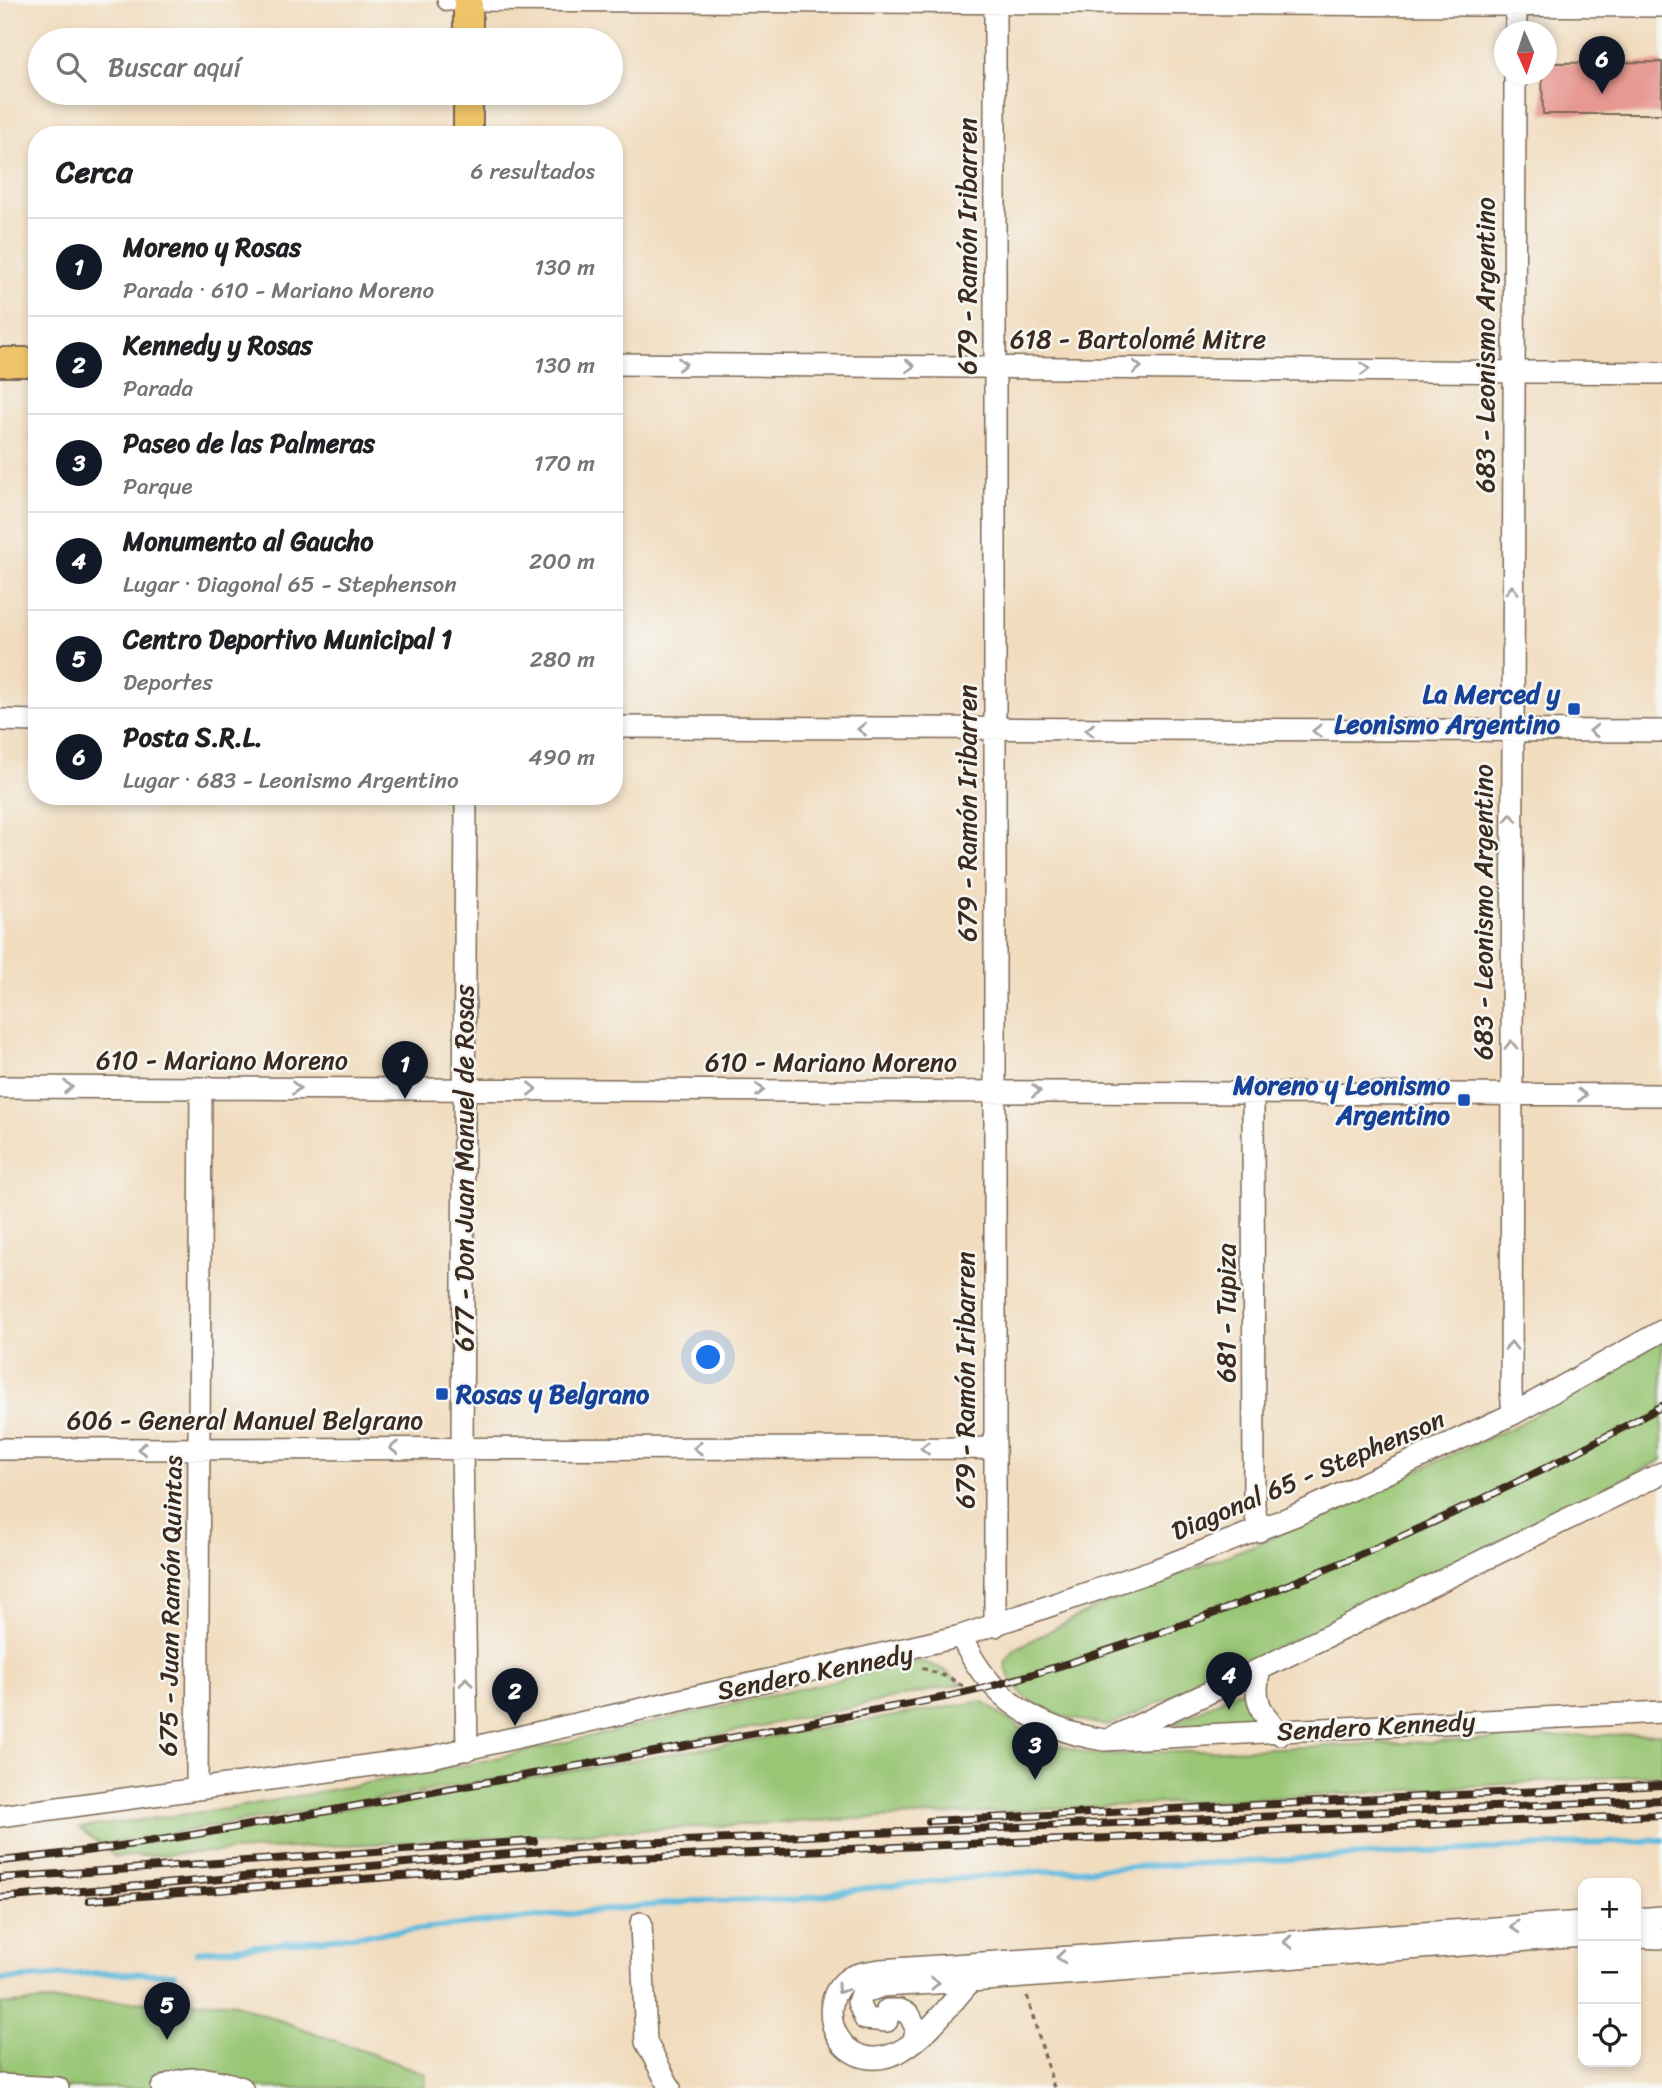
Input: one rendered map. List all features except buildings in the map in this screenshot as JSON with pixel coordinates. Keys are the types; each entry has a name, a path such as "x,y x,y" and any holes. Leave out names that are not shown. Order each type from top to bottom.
{"main road":[{"path":"468,0 468,28"},
{"path":"468,105 468,126"},
{"path":"0,362 28,362"}],"street":[{"path":"448,0 1516,2 1662,6"},
{"name":"679 - Ramón Iribarren","path":"995,2 996,729 992,1090 995,1626"},
{"path":"1516,2 1516,21"},
{"name":"683 - Leonismo Argentino","path":"1513,1414 1511,732 1515,84"},
{"name":"618 - Bartolomé Mitre","path":"623,364 1662,373"},
{"path":"0,720 28,721"},
{"path":"623,727 1662,731"},
{"name":"677 - Don Juan Manuel de Rosas","path":"466,805 462,1447 467,1750"},
{"name":"610 - Mariano Moreno","path":"0,1087 1662,1095"},
{"name":"675 - Juan Ramón Quintas","path":"197,1789 201,1088"},
{"name":"681 - Tupiza","path":"1253,1095 1254,1506 1259,1531"},
{"name":"Diagonal 65 - Stephenson","path":"0,1816 467,1750 961,1636 1259,1531 1513,1414 1662,1331"},
{"name":"606 - General Manuel Belgrano","path":"0,1449 994,1448"},
{"path":"1104,1740 1260,1669 1662,1473"},
{"path":"961,1636 974,1665 1009,1701 1052,1728 1104,1740 1280,1734 1662,1712"},
{"path":"1260,1669 1254,1689 1258,1707 1280,1734"},
{"path":"1641,1920 1662,1917"},
{"path":"1641,1922 1662,1924"},
{"path":"641,1923 646,2042 670,2088"},
{"path":"971,1981 914,2041 883,2058 869,2060 847,2049 833,2025 833,2003 842,1985 858,1974 880,1970 1578,1923"},
{"path":"914,2041 916,2028 909,2014 900,2010 887,2010 887,2021 865,2019 858,2002 861,1994 882,1986 1578,1936"},
{"path":"1641,1937 1662,1938"},
{"path":"162,2088 185,2079 206,2079 242,2088"},
{"path":"0,2085 58,2088"}],"path":[{"name":"Sendero Kennedy","path":"919,1668 950,1678 969,1691"},
{"path":"1008,1978 1021,1987 1030,2001 1054,2088"}],"green space":[{"path":"1662,1340 1662,1460 1378,1601 1108,1726 1045,1709 1031,1702 1011,1679 1005,1663 1015,1649 1094,1608 1259,1543 1519,1424"},
{"path":"921,1661 942,1669 962,1684 551,1770 101,1845 79,1828 227,1809 470,1764"},
{"path":"1243,1689 1252,1721 1172,1724"},
{"path":"983,1701 1035,1736 1096,1755 1662,1733 1662,1774 1361,1793 115,1857 106,1849"},
{"path":"48,2001 230,2002 426,2074 425,2088 0,2088 0,2005"}],"waterway":[{"path":"197,1952 694,1901 793,1900 867,1888 1018,1873 1662,1840"},
{"path":"0,1980 97,1973 174,1974"}],"railway":[{"path":"0,1861 121,1846 242,1826 746,1735 996,1685 1168,1630 1337,1565 1502,1490 1662,1406"},
{"path":"929,1821 1662,1785"},
{"path":"0,1898 636,1843 1662,1800"},
{"path":"89,1900 634,1858 1662,1815"},
{"path":"0,1878 534,1841"}],"place":[{"name":"Posta S.R.L.","path":"1602,94"},
{"name":"La Merced y Leonismo Argentino","path":"1574,709"},
{"name":"Moreno y Rosas","path":"405,1099"},
{"name":"Moreno y Leonismo Argentino","path":"1464,1100"},
{"name":"Rosas y Belgrano","path":"442,1394"},
{"name":"Monumento al Gaucho","path":"1229,1710"},
{"name":"Kennedy y Rosas","path":"515,1726"},
{"name":"Paseo de las Palmeras","path":"1035,1780"},
{"name":"Centro Deportivo Municipal 1","path":"167,2040"}]}
